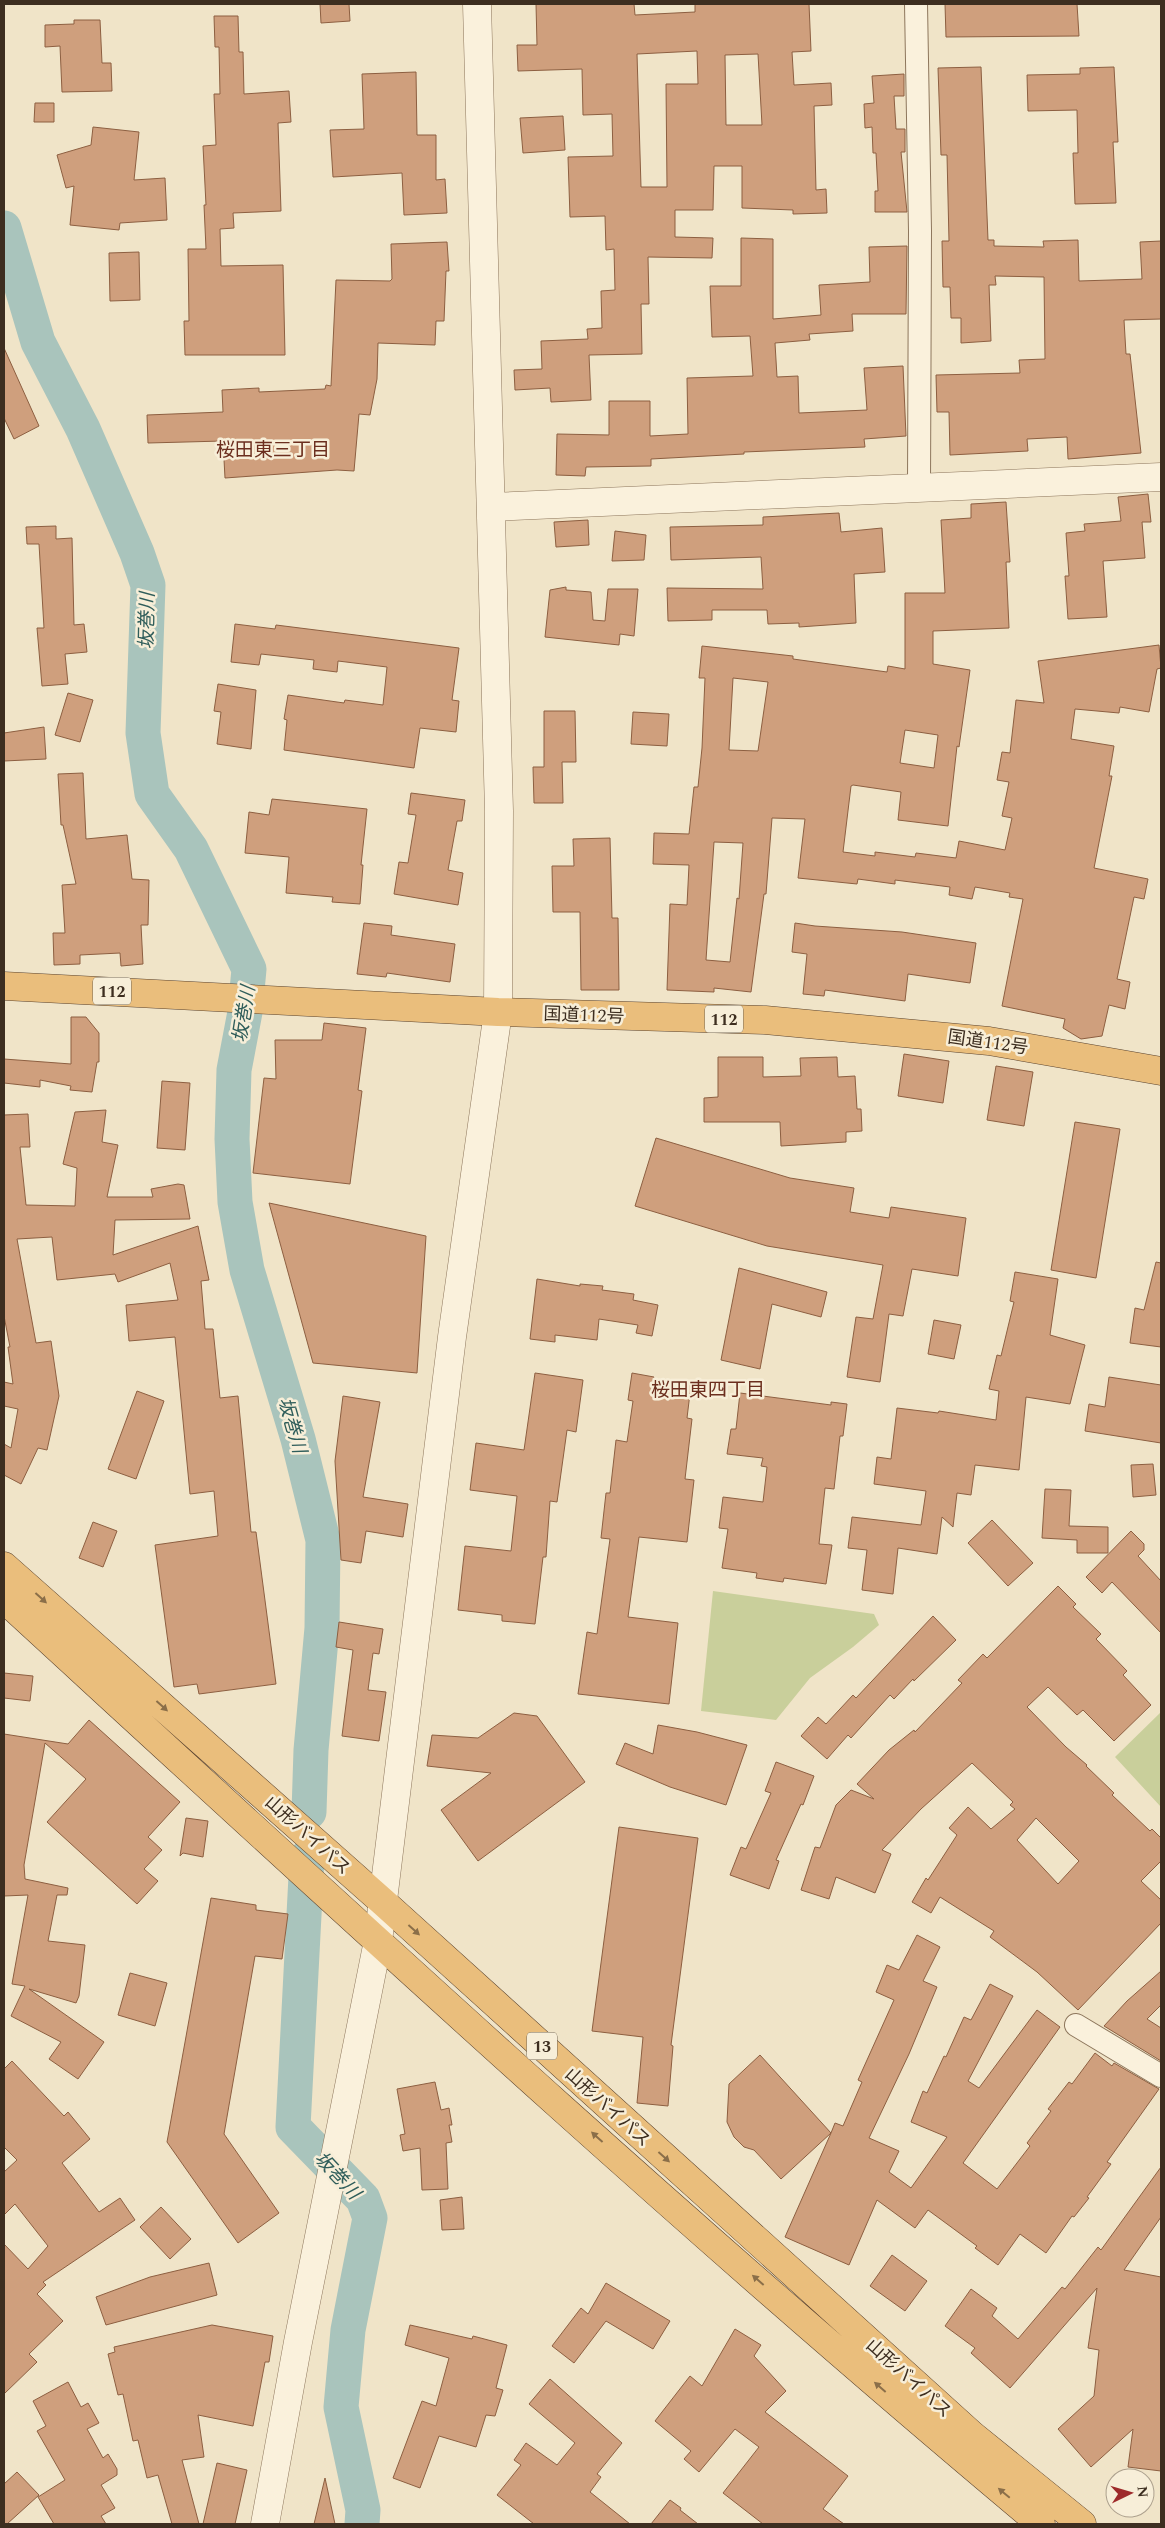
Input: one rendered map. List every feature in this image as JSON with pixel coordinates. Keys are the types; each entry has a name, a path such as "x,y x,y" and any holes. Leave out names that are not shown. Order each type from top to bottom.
{"highway":[{"name":"国道112号","path":"4,986 498,1012 765,1020 989,1041 1161,1071"},
{"name":"山形バイパス","path":"4,1566 383,1902 972,2435 1082,2524"},
{"name":"山形バイパス","path":"4,1599 378,1941 670,2202 936,2437 1041,2524"}],"street":[{"path":"265,2524 378,1941 452,1337 498,1012 499,811 477,4"},
{"path":"916,4 920,231 919,487"},
{"path":"491,507 1161,477"},
{"path":"1076,2025 1161,2076"}],"green space":[{"path":"713,1591 874,1614 879,1625 853,1647 810,1678 776,1720 701,1711"},
{"path":"1161,1712 1161,1807 1115,1757"}],"building":[{"path":"320,4 349,4 350,21 321,23"},
{"path":"536,4 634,4 635,15 695,12 695,4 809,4 811,51 792,52 794,85 831,83 832,105 814,106 816,190 826,189 827,213 793,214 793,210 742,208 742,166 714,166 713,210 675,210 675,237 713,238 712,258 648,257 649,304 641,304 642,354 589,355 591,400 551,402 550,388 515,390 514,370 542,369 541,341 588,339 587,329 602,328 601,291 615,290 614,249 606,250 605,216 570,217 568,157 613,156 612,114 583,115 582,69 518,71 517,45 537,45","holes":["697,51 698,84 666,84 667,187 641,187 637,54","758,54 762,125 726,125 725,55"]},
{"path":"945,4 1077,4 1079,36 946,37"},
{"path":"214,16 238,16 239,52 243,52 244,94 289,91 291,122 278,123 281,211 233,213 234,228 220,229 221,266 283,265 285,355 185,355 184,321 189,321 188,249 206,249 203,146 216,145 214,94 220,94 219,47 215,47"},
{"path":"74,20 100,20 102,63 111,63 112,91 62,92 60,46 45,47 45,25 74,24"},
{"path":"981,67 988,240 994,240 994,246 1044,247 1043,241 1078,240 1079,281 1142,279 1140,242 1161,241 1161,319 1124,320 1126,354 1130,354 1141,453 1068,459 1067,437 1027,439 1028,451 950,455 949,412 937,412 936,375 1020,373 1019,360 1045,359 1044,277 995,276 996,285 989,285 991,341 961,343 961,318 951,318 950,287 943,287 942,241 949,241 947,155 941,155 938,68"},
{"path":"1114,67 1118,142 1113,142 1116,203 1075,204 1073,153 1078,153 1077,110 1028,111 1027,75 1080,74 1080,68"},
{"path":"416,72 417,135 436,135 436,180 445,179 447,213 404,215 402,173 333,177 330,130 364,129 362,74"},
{"path":"904,74 904,96 894,96 896,129 905,129 905,152 901,152 907,212 875,212 875,191 878,191 876,153 873,153 872,127 865,128 864,104 874,103 872,76"},
{"path":"35,103 54,103 54,122 34,122"},
{"path":"563,116 565,150 523,153 520,118"},
{"path":"93,127 139,132 134,180 165,178 167,220 120,223 119,230 70,225 74,186 66,188 57,155 91,145"},
{"path":"741,238 773,239 773,319 821,315 819,285 870,282 869,247 907,246 906,314 852,314 853,331 809,334 810,340 775,343 777,377 798,376 799,413 867,410 864,368 903,366 906,436 864,439 865,447 744,452 744,454 651,459 651,466 586,467 585,476 556,475 557,434 609,435 609,401 650,401 650,436 688,434 687,378 753,376 750,336 712,337 710,286 741,286"},
{"path":"447,242 449,271 446,271 444,321 436,321 435,345 378,343 377,379 370,415 359,414 354,471 337,470 225,478 223,441 148,443 147,415 223,412 222,390 259,388 259,392 325,389 326,385 331,386 336,280 390,281 392,279 391,244"},
{"path":"139,252 140,300 110,301 109,253"},
{"path":"4,348 39,426 14,439 4,418"},
{"path":"1148,494 1151,522 1142,522 1145,558 1103,561 1107,617 1068,619 1065,576 1069,576 1066,533 1085,531 1084,524 1121,521 1118,497"},
{"path":"1006,502 1010,562 1006,562 1009,628 933,631 933,664 970,670 959,747 957,746 948,826 898,820 901,792 853,785 851,786 843,852 875,856 875,852 915,857 916,853 956,858 959,841 1005,850 1012,818 1002,816 1009,782 997,780 1002,752 1010,753 1016,700 1044,703 1038,661 1159,645 1161,668 1157,669 1149,712 1120,707 1119,713 1075,709 1071,739 1114,746 1109,776 1112,776 1094,868 1148,879 1144,899 1134,897 1117,979 1130,982 1125,1009 1109,1005 1102,1036 1081,1039 1063,1028 1065,1019 1002,1006 1023,899 1009,897 1010,893 975,887 972,899 949,895 950,887 895,880 895,884 858,879 857,884 798,878 805,819 772,818 766,894 764,894 751,992 714,988 714,992 667,990 670,904 687,905 689,865 653,864 654,833 689,834 694,787 698,787 702,748 705,678 699,678 702,646 793,656 793,659 887,672 888,666 905,669 905,593 945,593 941,520 971,518 971,504","holes":["733,678 768,682 758,751 729,750","905,730 938,735 934,768 900,763","714,842 743,843 739,899 737,898 730,962 706,960"]},
{"path":"839,513 841,532 882,528 885,572 854,574 856,623 799,627 799,623 768,624 767,610 712,610 712,620 668,621 667,588 763,589 761,557 671,560 670,527 763,525 763,517"},
{"path":"588,520 589,545 556,547 554,522"},
{"path":"56,526 56,539 72,538 74,625 84,624 87,652 65,654 68,684 42,686 37,628 44,628 39,544 27,544 26,527"},
{"path":"615,531 646,535 644,560 612,561"},
{"path":"566,587 566,590 591,592 593,620 605,621 608,589 638,589 634,636 620,634 619,645 545,637 550,590"},
{"path":"235,624 275,629 276,625 459,648 452,700 459,701 456,732 420,728 414,768 284,750 287,720 284,719 288,695 344,703 345,700 383,705 387,667 338,661 337,672 313,669 314,660 261,654 259,665 231,662"},
{"path":"218,684 256,690 251,749 217,744 221,712 214,711"},
{"path":"68,693 93,700 80,742 55,735"},
{"path":"544,711 575,711 576,762 562,762 563,803 534,803 533,767 544,767"},
{"path":"633,712 669,714 667,746 631,744"},
{"path":"44,727 46,759 4,761 4,733"},
{"path":"83,773 86,839 127,835 132,879 149,880 148,925 141,925 143,964 121,966 120,953 80,955 80,964 54,965 53,933 65,933 62,885 76,884 63,825 61,825 58,774"},
{"path":"411,793 465,800 462,821 457,821 448,870 463,873 458,905 394,894 399,862 408,863 416,815 408,814"},
{"path":"272,799 367,809 361,865 363,865 360,904 332,902 333,897 286,893 289,857 245,853 249,812 269,815"},
{"path":"610,838 612,918 618,918 619,990 581,990 580,912 553,912 552,866 574,866 573,839"},
{"path":"364,923 392,926 391,935 455,944 450,982 387,973 386,977 357,974"},
{"path":"795,923 902,932 976,943 970,983 908,974 905,1001 825,990 824,996 803,994 807,954 792,952"},
{"path":"71,1017 86,1017 99,1033 99,1062 97,1062 92,1092 70,1090 71,1086 40,1080 40,1087 4,1083 4,1059 71,1064"},
{"path":"324,1023 366,1028 358,1090 362,1091 350,1184 253,1173 264,1078 276,1079 275,1040 322,1040"},
{"path":"904,1054 949,1061 943,1103 898,1096"},
{"path":"718,1057 763,1057 763,1077 801,1076 800,1058 837,1057 838,1077 855,1076 857,1109 861,1109 862,1131 846,1132 846,1142 781,1146 780,1122 704,1122 704,1098 718,1097"},
{"path":"996,1066 1033,1072 1024,1126 987,1120"},
{"path":"162,1081 190,1083 185,1150 157,1148"},
{"path":"106,1110 102,1142 118,1145 107,1197 153,1197 151,1189 178,1184 184,1185 190,1219 115,1220 113,1255 198,1226 209,1280 201,1281 205,1329 213,1329 220,1398 238,1396 251,1532 256,1532 276,1684 199,1694 197,1684 174,1687 155,1545 218,1536 214,1491 190,1494 175,1337 129,1341 126,1305 178,1300 170,1263 118,1282 115,1274 57,1280 52,1237 17,1239 36,1343 51,1341 59,1396 47,1450 38,1448 21,1484 4,1475 4,1444 11,1448 18,1409 4,1406 4,1382 13,1384 8,1347 10,1347 4,1316 4,1115 28,1114 30,1147 20,1147 26,1205 75,1206 77,1168 63,1164 75,1112"},
{"path":"1075,1122 1120,1129 1096,1278 1051,1270"},
{"path":"656,1138 790,1178 854,1188 850,1212 889,1218 891,1207 966,1218 958,1276 912,1269 903,1316 889,1314 880,1382 847,1377 856,1317 873,1319 883,1265 767,1246 635,1206"},
{"path":"269,1203 426,1236 417,1373 313,1363"},
{"path":"1156,1262 1161,1263 1161,1347 1130,1343 1135,1308 1144,1310"},
{"path":"739,1268 827,1292 821,1317 772,1304 760,1369 721,1360"},
{"path":"1015,1272 1058,1279 1050,1335 1085,1345 1070,1404 1026,1397 1019,1470 975,1465 971,1495 957,1493 953,1527 942,1517 937,1554 898,1548 893,1594 862,1590 867,1550 848,1548 852,1517 921,1525 926,1491 874,1484 877,1457 891,1459 897,1408 938,1413 939,1411 996,1420 999,1391 989,1389 997,1355 1001,1356 1014,1302 1010,1301"},
{"path":"537,1279 580,1286 580,1284 603,1286 602,1290 634,1294 633,1300 658,1305 652,1336 636,1333 638,1325 599,1319 597,1340 555,1335 555,1342 530,1339"},
{"path":"934,1320 961,1325 954,1359 928,1354"},
{"path":"535,1373 583,1380 576,1432 567,1430 557,1502 550,1501 546,1557 543,1557 535,1624 502,1621 502,1615 458,1610 465,1546 511,1551 517,1496 470,1490 476,1443 524,1450"},
{"path":"632,1373 654,1377 653,1380 691,1385 687,1418 692,1419 685,1479 694,1480 687,1542 639,1537 628,1617 678,1623 669,1704 578,1694 587,1632 597,1634 610,1539 601,1538 606,1493 610,1493 616,1440 627,1442 633,1401 628,1400"},
{"path":"1109,1377 1161,1385 1161,1443 1085,1431 1089,1404 1105,1407"},
{"path":"137,1391 164,1401 136,1479 108,1469"},
{"path":"740,1393 831,1405 831,1402 847,1404 843,1436 840,1436 834,1489 825,1488 819,1544 832,1545 826,1584 784,1578 783,1582 756,1578 757,1573 722,1568 728,1529 719,1528 723,1497 763,1502 767,1467 761,1466 763,1458 727,1454 731,1429 736,1429"},
{"path":"343,1396 380,1402 363,1497 408,1504 403,1537 366,1531 361,1563 341,1560 335,1461"},
{"path":"1153,1464 1156,1495 1133,1497 1131,1465"},
{"path":"1045,1489 1071,1490 1069,1526 1108,1527 1108,1553 1077,1553 1077,1540 1042,1538"},
{"path":"992,1520 1033,1563 1008,1586 968,1543"},
{"path":"93,1522 117,1531 103,1567 79,1558"},
{"path":"1131,1531 1144,1544 1144,1550 1138,1556 1161,1581 1161,1633 1112,1582 1102,1593 1086,1577"},
{"path":"1058,1586 1076,1604 1073,1607 1101,1634 1096,1639 1127,1671 1123,1675 1151,1705 1114,1741 1083,1710 1077,1715 1048,1687 1027,1707 1066,1747 1087,1765 1114,1793 1112,1795 1150,1831 1152,1829 1161,1838 1161,1861 1141,1881 1161,1900 1161,1923 1078,2010 1037,1972 990,1937 994,1931 940,1897 931,1913 912,1902 926,1878 928,1880 957,1835 949,1828 968,1807 991,1829 1015,1809 1010,1805 1013,1802 972,1763 921,1809 882,1850 891,1854 875,1893 836,1877 829,1899 801,1890 815,1847 820,1848 836,1805 851,1790 874,1799 857,1784 889,1750 914,1730 915,1732 962,1683 958,1680 983,1654 987,1658","holes":["1036,1818 1079,1861 1058,1884 1017,1840"]},
{"path":"933,1616 956,1640 914,1681 913,1679 894,1699 890,1695 851,1738 848,1735 827,1759 801,1736 818,1717 826,1724 853,1695 856,1698"},
{"path":"339,1622 383,1629 379,1654 373,1653 368,1690 386,1692 379,1741 342,1736 353,1650 336,1647"},
{"path":"4,1673 33,1676 30,1701 4,1698"},
{"path":"514,1713 537,1716 585,1782 478,1861 441,1810 491,1773 427,1766 432,1735 478,1738"},
{"path":"89,1720 180,1802 148,1837 162,1850 144,1869 158,1881 137,1904 47,1822 86,1779 45,1743 24,1865 25,1879 68,1888 67,1895 57,1895 48,1941 85,1945 79,1996 76,2003 29,1989 104,2042 78,2079 49,2059 61,2042 11,2016 25,1986 12,1984 28,1895 4,1896 4,1734 68,1744"},
{"path":"658,1725 697,1732 747,1745 726,1805 670,1787 616,1764 625,1743 653,1754"},
{"path":"776,1762 814,1776 803,1805 801,1804 776,1860 779,1861 769,1889 730,1875 741,1847 746,1849 771,1793 765,1791"},
{"path":"186,1818 208,1821 203,1857 183,1853 180,1856"},
{"path":"619,1827 698,1838 671,2045 673,2046 668,2106 637,2103 643,2037 592,2031"},
{"path":"211,1898 256,1905 256,1910 288,1914 282,1959 255,1956 224,2134 279,2213 238,2243 167,2142"},
{"path":"917,1935 940,1947 923,1981 937,1987 909,2054 869,2138 899,2151 889,2172 911,2188 947,2137 911,2122 923,2091 927,2093 964,2017 971,2020 990,1984 1013,1996 968,2081 979,2088 1037,2010 1060,2027 963,2163 997,2189 1030,2146 1027,2143 1051,2111 1048,2109 1069,2082 1072,2084 1095,2053 1112,2066 1114,2063 1159,2089 1107,2162 1111,2164 1087,2197 1089,2198 1074,2217 1072,2216 1046,2253 1020,2234 998,2265 975,2248 977,2246 928,2210 915,2228 877,2200 849,2265 785,2237 835,2123 843,2126 862,2082 858,2080 894,2000 876,1992 887,1965 899,1970"},
{"path":"1161,1971 1161,2005 1147,2019 1161,2028 1161,2061 1104,2026 1127,2001"},
{"path":"130,1973 167,1983 155,2026 118,2015"},
{"path":"760,2055 831,2133 781,2179 754,2150 744,2147 734,2137 727,2122 729,2084"},
{"path":"12,2061 64,2116 68,2112 90,2139 62,2163 99,2212 120,2198 135,2220 43,2282 46,2285 37,2294 63,2321 29,2354 37,2362 4,2394 4,2244 28,2269 48,2246 15,2204 4,2215 4,2172 17,2160 4,2147 4,2069"},
{"path":"435,2082 441,2110 449,2108 452,2125 449,2125 452,2142 446,2143 448,2189 422,2190 420,2148 403,2151 400,2135 405,2134 397,2089"},
{"path":"1161,2167 1161,2217 1124,2270 1161,2277 1161,2471 1155,2470 1155,2468 1128,2467 1133,2429 1091,2467 1058,2429 1094,2396 1099,2350 1088,2348 1097,2288 1010,2388 971,2353 975,2348 945,2326 971,2289 997,2308 992,2316 1018,2339 1062,2287 1065,2289 1098,2247 1101,2250"},
{"path":"462,2197 464,2229 442,2230 440,2200"},
{"path":"161,2207 191,2239 170,2259 140,2227"},
{"path":"892,2255 927,2281 905,2311 870,2286"},
{"path":"209,2263 217,2295 106,2325 96,2297 150,2277"},
{"path":"606,2283 670,2321 653,2349 606,2321 574,2363 552,2346 581,2308 588,2314"},
{"path":"212,2325 273,2336 269,2362 265,2362 253,2426 198,2415 204,2457 182,2460 199,2524 172,2524 158,2475 147,2478 138,2440 133,2441 123,2394 118,2395 108,2354 115,2352 114,2347"},
{"path":"410,2325 472,2339 473,2336 507,2345 496,2388 503,2390 495,2416 486,2415 476,2447 439,2436 420,2488 393,2478 422,2401 436,2406 449,2358 405,2345"},
{"path":"735,2329 761,2345 754,2356 786,2391 765,2412 848,2476 823,2509 844,2524 763,2524 723,2493 759,2447 735,2429 699,2472 684,2459 691,2451 655,2421 690,2376 702,2386"},
{"path":"550,2379 622,2443 597,2474 601,2477 590,2492 630,2524 534,2524 497,2495 521,2465 514,2460 526,2443 557,2465 575,2443 529,2404"},
{"path":"68,2382 81,2407 88,2403 99,2423 87,2429 103,2458 108,2454 117,2469 117,2475 101,2485 115,2508 101,2516 106,2524 54,2524 38,2497 65,2480 37,2431 46,2426 33,2401"},
{"path":"217,2463 247,2470 235,2524 203,2524"},
{"path":"17,2472 39,2495 7,2524 4,2524 4,2484"},
{"path":"325,2478 335,2524 314,2524"},
{"path":"670,2500 681,2508 680,2510 698,2524 651,2524"}],"waterway":[{"name":"坂巻川","path":"4,228 38,342 83,429 137,553 148,585 143,733 152,794 191,849 249,969 245,1012 234,1070 232,1139 235,1202 247,1270 298,1439 323,1540 322,1628 311,1750 309,1812"},
{"name":"坂巻川","path":"307,1857 293,2127 363,2199 370,2218 348,2330 341,2407 363,2510 362,2524"}],"district":[{"name":"桜田東三丁目","path":"273,449"},
{"name":"桜田東四丁目","path":"708,1389"}]}
